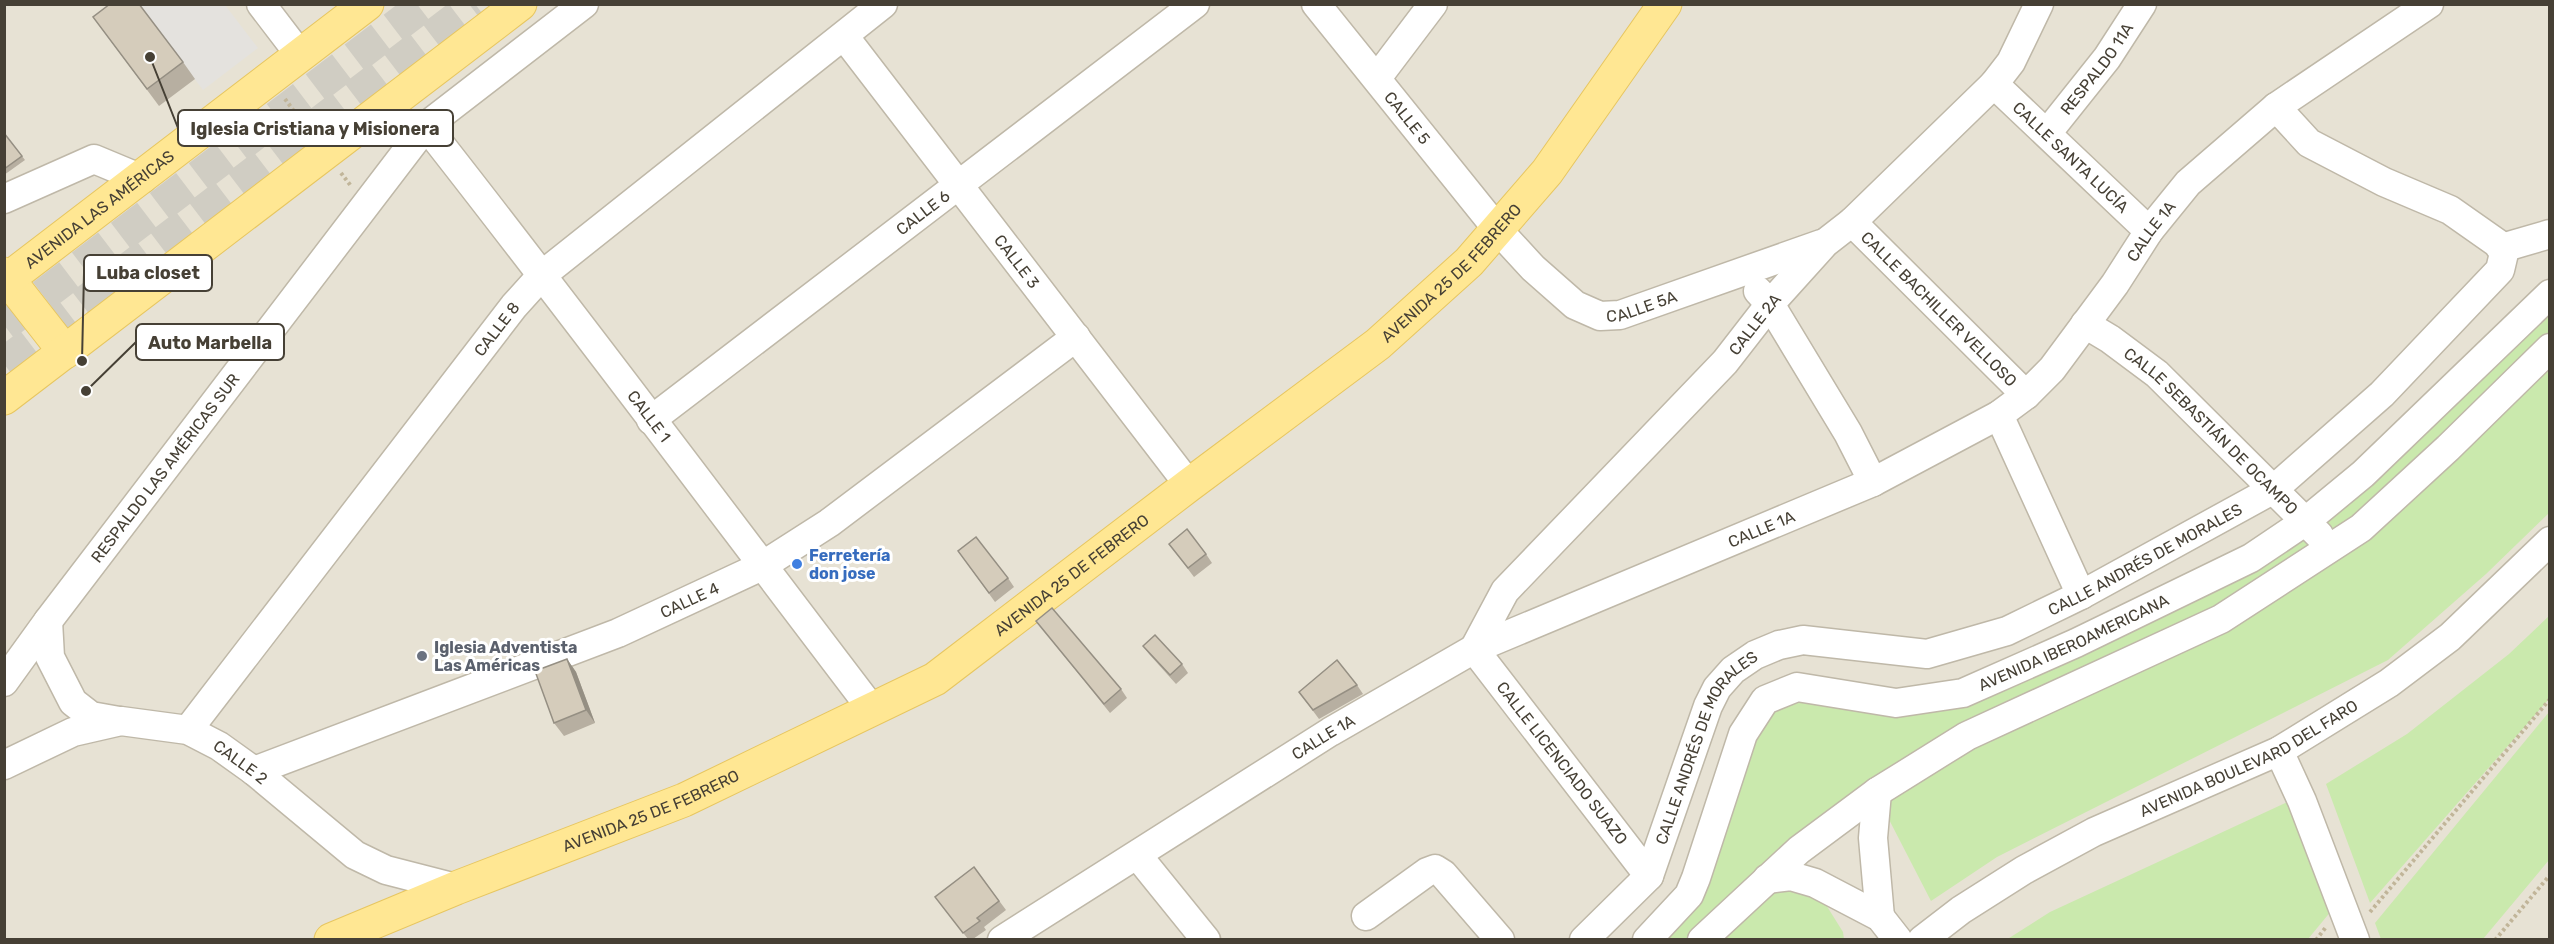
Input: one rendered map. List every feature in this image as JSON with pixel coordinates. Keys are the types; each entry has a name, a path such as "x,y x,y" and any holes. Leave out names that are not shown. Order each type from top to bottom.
{"main road":[{"name":"AVENIDA LAS AMÉRICAS","path":"6,279 142,179 367,4"},
{"path":"4,398 520,4"},
{"name":"AVENIDA 25 DE FEBRERO","path":"331,939 684,800 935,679 1189,484 1378,344 1469,262 1547,172 1665,4"},
{"path":"6,279 65,352"}],"street":[{"name":"RESPALDO LAS AMÉRICAS SUR","path":"4,682 48,621 426,126 584,4"},
{"name":"CALLE 8","path":"188,730 514,306 542,275 883,4"},
{"name":"CALLE 6","path":"651,420 1195,4"},
{"name":"CALLE 5","path":"1316,4 1498,230"},
{"path":"1377,78 1433,4"},
{"name":"CALLE 2A","path":"1474,649 1505,591 1725,362 1770,304 1825,243 1852,222 1994,84 2011,62 2039,4"},
{"name":"RESPALDO 11A","path":"2048,132 2107,58 2142,4"},
{"name":"CALLE 1A","path":"1013,936 1330,732 1474,649 1873,482 1999,415 2026,395 2052,369 2149,231 2188,183 2276,107 2429,4"},
{"path":"267,7 300,55"},
{"name":"CALLE 3","path":"844,36 1189,484"},
{"name":"CALLE SANTA LUCÍA","path":"1994,84 2048,132 2149,231"},
{"path":"2276,107 2309,143 2384,182 2450,210 2502,248 2550,234"},
{"name":"CALLE 1","path":"426,126 871,708"},
{"path":"5,198 94,159 142,179"},
{"name":"CALLE BACHILLER VELLOSO","path":"1852,222 2026,395"},
{"name":"CALLE 5A","path":"1498,230 1533,268 1575,305 1600,316 1620,315 1825,243"},
{"name":"CALLE ANDRÉS DE MORALES","path":"1584,939 1649,876 1708,706 1717,688 1733,670 1755,655 1779,645 1803,640 1926,654 2007,631 2081,595 2274,489 2382,394 2494,277 2500,270 2504,258 2502,248"},
{"path":"1741,272 1770,304 1848,434 1873,482"},
{"name":"AVENIDA IBEROAMERICANA","path":"1647,939 1689,895 1743,734 1765,700 1797,687 1896,703 1962,693 2076,643 2251,558 2306,521 2363,474 2550,294"},
{"name":"CALLE SEBASTIÁN DE OCAMPO","path":"2085,324 2110,339 2157,374 2331,548"},
{"name":"CALLE 4","path":"254,771 618,633 762,566 829,523 1076,337"},
{"path":"1702,939 1799,850 1877,792 1967,736 2221,619 2331,548 2370,520 2448,448 2550,348"},
{"path":"1999,415 2081,595"},
{"name":"AVENIDA BOULEVARD DEL FARO","path":"1922,939 1970,904 2024,870 2094,832 2279,752 2389,683 2450,637 2550,541"},
{"path":"48,621 50,657 73,702 91,716 122,721"},
{"name":"CALLE LICENCIADO SUAZO","path":"1474,649 1649,876"},
{"name":"CALLE 2","path":"4,765 73,732 122,721 188,730 219,746 254,771 354,855 386,870 456,888"},
{"path":"2279,752 2302,801 2352,937"},
{"path":"1877,792 1873,838 1880,917"},
{"path":"1138,856 1206,939"},
{"path":"1366,916 1435,869 1443,874 1500,939"},
{"path":"1767,879 1791,876 1815,883 1880,917 1898,939"}],"path":[{"path":"270,80 355,191"},
{"path":"2352,937 2550,699"},
{"path":"2494,939 2550,875"}],"shaded area":[{"path":"144,4 225,5 258,48 203,90 140,7"},
{"path":"5,5 2549,5 2549,939 5,939"}],"green space":[{"path":"2549,304 2549,339 2356,527 2205,620 1962,734 1697,939 1654,940 1768,704 1801,692 1899,707 2254,561"},
{"path":"2549,360 2549,513 2486,574 2388,660 1997,857 1931,901 1881,804 1980,741 2228,625"},
{"path":"2549,616 2549,699 2370,903 2326,784 2407,734 2509,654"},
{"path":"2549,712 2549,860 2483,939 2381,939 2375,923"},
{"path":"2292,800 2332,910 2308,939 2006,940 2050,912"},
{"path":"1784,890 1823,900 1843,932 1844,939 1716,940 1761,898"}],"building":[{"path":"110,4 139,4 183,62 147,89 93,17"},
{"path":"4,133 22,156 4,169"},
{"path":"1187,529 1206,554 1188,568 1169,544"},
{"path":"976,537 1008,578 989,593 958,551"},
{"path":"1052,608 1121,689 1104,704 1036,621"},
{"path":"1155,635 1182,664 1170,675 1143,646"},
{"path":"567,659 586,710 554,723 535,671"},
{"path":"1337,660 1357,685 1313,710 1299,692"},
{"path":"974,867 999,901 977,918 980,921 963,933 935,897"}],"tunnel":[{"path":"4,325 425,4"},
{"path":"4,364 475,4"}],"place":[{"name":"Iglesia Cristiana y Misionera","path":"150,57"},
{"name":"Luba closet","path":"82,361"},
{"name":"Auto Marbella","path":"86,391"},
{"name":"Ferretería don jose","path":"797,564"},
{"name":"Iglesia Adventista Las Américas","path":"422,656"}]}
